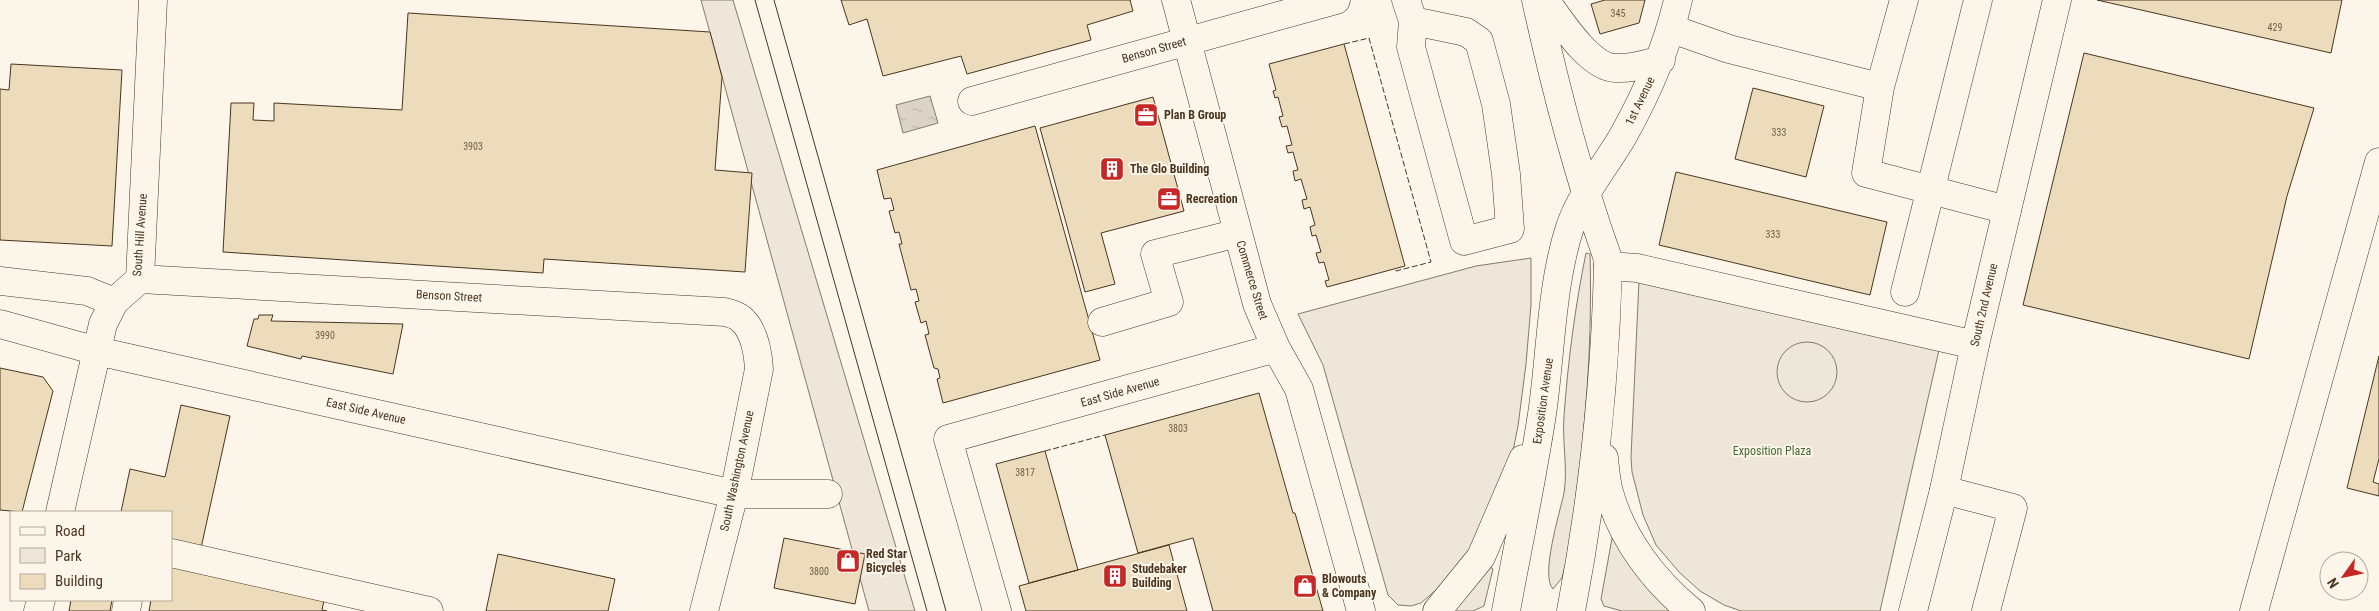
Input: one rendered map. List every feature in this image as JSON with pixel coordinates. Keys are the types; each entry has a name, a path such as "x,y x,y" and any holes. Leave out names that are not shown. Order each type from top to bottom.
{"street":[{"name":"South Hill Avenue","path":"60,511 103,324 114,302 140,279 153,0"},
{"name":"Commerce Street","path":"1176,0 1257,304 1276,348 1299,388 1361,611"},
{"name":"Benson Street","path":"972,101 1336,0"},
{"path":"1536,0 1560,106 1585,193 1607,256 1608,266 1606,352 1589,509 1571,611"},
{"path":"1545,0 1577,42 1600,63 1614,68 1634,67 1661,60"},
{"name":"1st Avenue","path":"1585,193 1623,136 1661,60 1672,29 1678,0"},
{"path":"1904,0 1880,87 1866,173 2007,210"},
{"path":"1905,292 1978,0"},
{"name":"South 2nd Avenue","path":"1913,611 1944,490 1974,345 2057,0"},
{"path":"1410,11 1466,32 1478,41 1496,104 1506,174 1510,229 1464,241 1411,47 1410,11"},
{"path":"1672,29 1729,49 1880,87"},
{"path":"2254,611 2379,162"},
{"name":"Exposition Avenue","path":"1506,611 1542,414 1561,259 1570,226 1585,193"},
{"path":"1102,322 1169,302 1155,254 1238,233"},
{"path":"1608,266 1637,268 1974,345"},
{"name":"Benson Street","path":"140,279 725,312 740,318 749,332"},
{"path":"0,281 87,291 114,302"},
{"name":"East Side Avenue","path":"0,324 97,351 734,494 828,494"},
{"name":"South Washington Avenue","path":"704,611 734,494 759,369 758,351 749,332"},
{"name":"East Side Avenue","path":"997,611 948,439 1276,348"},
{"path":"1436,611 1481,557 1542,414"},
{"path":"1598,425 1609,492 1621,524 1644,563 1674,597 1691,611"},
{"path":"1944,490 2013,508 1986,611"},
{"path":"172,553 429,611"}],"green space":[{"path":"701,0 733,0 915,611 869,611"},
{"path":"1586,253 1590,254 1591,293 1586,409 1566,562 1562,578 1553,589 1550,582 1550,558 1564,493 1564,426 1568,375 1575,314"},
{"path":"1531,258 1531,305 1526,364 1518,426 1511,461 1473,546 1444,583 1421,603 1411,606 1398,605 1388,595 1323,365 1298,314 1476,266"},
{"name":"Exposition Plaza","path":"1639,280 1941,341 1880,611 1741,611 1724,605 1700,591 1679,572 1656,545 1643,515 1632,472 1631,457"},
{"path":"1613,533 1677,611 1622,611 1604,606 1601,599"},
{"path":"1490,567 1493,569 1484,606 1473,611 1451,611"}],"shaded area":[{"path":"1807,342 1824,347 1832,355 1837,372 1832,389 1824,397 1807,402 1790,397 1782,389 1777,372 1782,355 1790,347"}],"water":[{"path":"930,96 938,123 903,133 896,105"}],"building":[{"path":"841,0 1130,0 1133,11 1087,25 1091,40 967,74 961,56 883,76 867,19 849,25"},
{"path":"1605,0 1645,0 1639,23 1600,34 1591,4"},
{"path":"2097,0 2342,0 2331,53"},
{"path":"408,13 710,32 722,77 715,170 752,173 745,272 544,259 543,273 223,252 231,103 254,103 253,120 274,121 274,103 402,110"},
{"path":"1344,44 1405,266 1327,287 1325,281 1329,280 1324,262 1319,263 1316,253 1321,252 1316,235 1312,236 1310,227 1315,225 1310,207 1304,209 1302,200 1307,199 1301,179 1295,181 1293,171 1298,170 1293,152 1288,153 1286,146 1292,145 1287,126 1282,127 1279,117 1283,116 1278,97 1275,98 1273,91 1276,90 1269,64"},
{"path":"2084,53 2314,108 2287,196 2249,359 2023,305"},
{"path":"11,64 122,70 112,246 0,240 0,89 9,90"},
{"path":"1753,88 1824,106 1806,177 1735,159"},
{"name":"The Glo Building","path":"1153,97 1184,211 1101,233 1115,284 1085,292 1040,128"},
{"path":"1035,126 1100,360 943,403 937,379 940,378 938,369 934,368 925,335 929,334 926,321 921,323 915,302 919,301 916,289 911,290 899,244 902,244 899,232 895,233 889,211 894,210 891,198 884,199 877,170"},
{"path":"1676,172 1887,222 1870,295 1659,245"},
{"path":"259,315 273,315 271,321 403,324 393,374 302,356 301,359 247,346 254,319 258,319"},
{"path":"2379,356 2379,459 2373,482 2379,484 2379,496 2347,488"},
{"path":"0,368 43,377 53,391 22,511 0,510"},
{"path":"1259,393 1323,611 1213,611 1193,538 1138,553 1105,435"},
{"path":"181,405 230,416 201,548 172,541 172,511 121,511 130,469 165,477"},
{"path":"1045,451 1078,570 1029,583 996,464"},
{"path":"784,538 865,554 855,604 774,588"},
{"name":"Studebaker Building","path":"1169,545 1187,611 1026,611 1019,586"},
{"path":"498,554 615,579 608,611 486,611"},
{"path":"172,564 325,595 322,610 327,611 149,611 151,601 172,601"},
{"path":"71,601 112,601 110,611 69,611"}],"tram line":[{"path":"755,0 927,611"},
{"path":"774,0 946,611"}],"fence":[{"path":"1344,44 1369,38 1431,262 1396,271 1395,268"},
{"path":"1045,451 1105,435"}],"place":[{"name":"Plan B Group","path":"1146,115"},
{"name":"The Glo Building","path":"1112,169"},
{"name":"Recreation","path":"1169,199"},
{"name":"Red Star Bicycles","path":"848,561"},
{"name":"Studebaker Building","path":"1115,576"},
{"name":"Blowouts & Company","path":"1305,586"}]}
